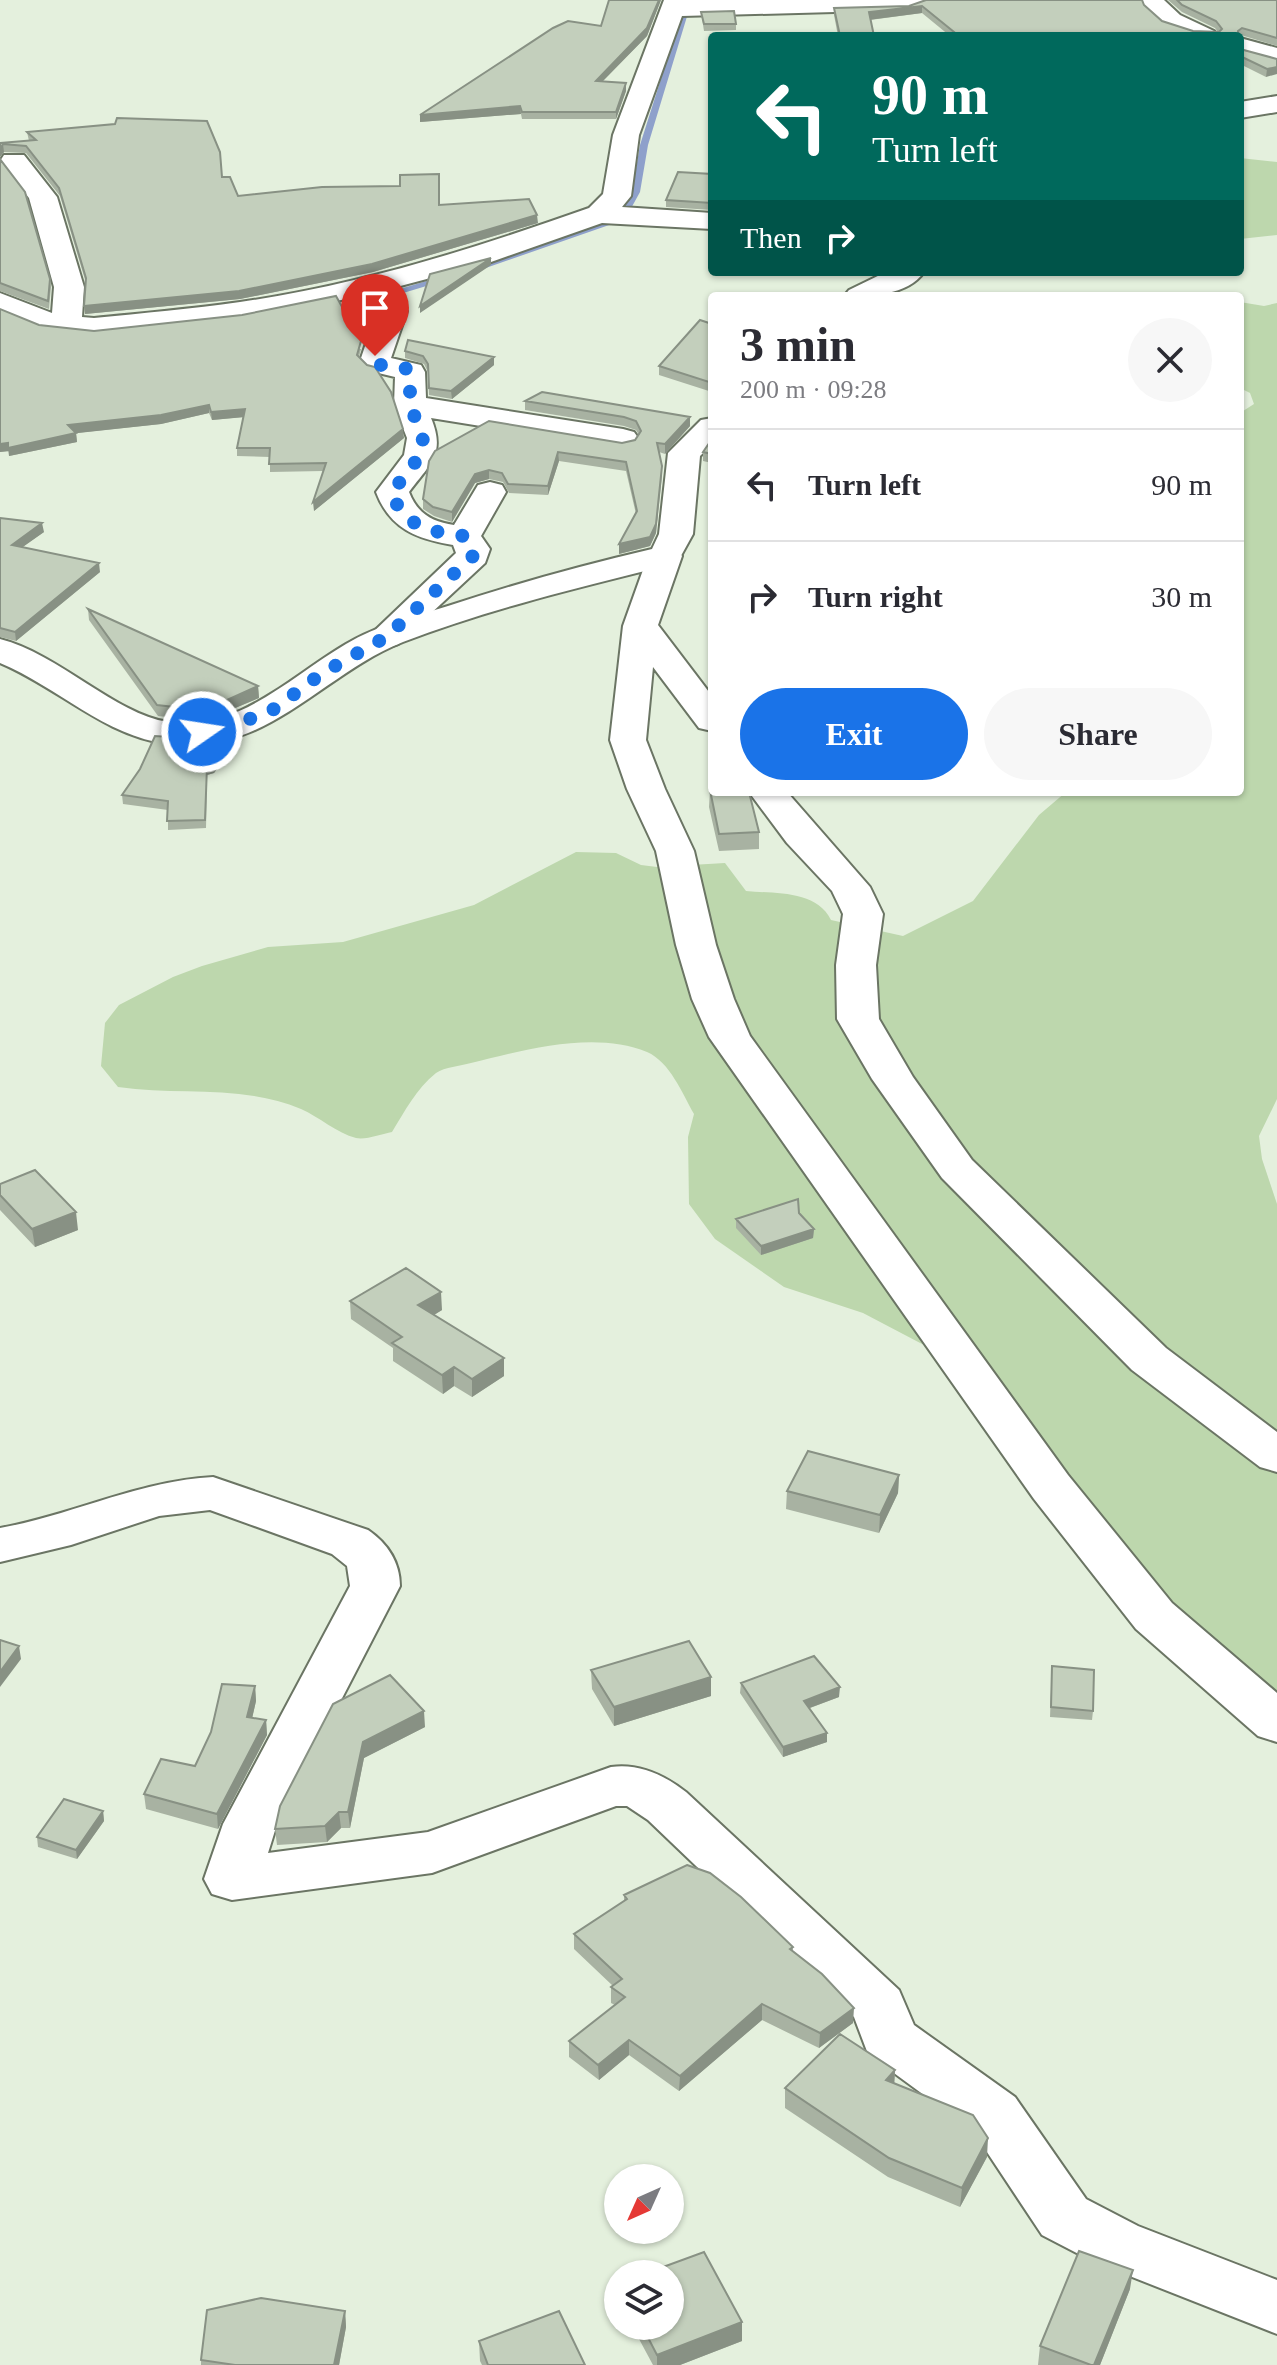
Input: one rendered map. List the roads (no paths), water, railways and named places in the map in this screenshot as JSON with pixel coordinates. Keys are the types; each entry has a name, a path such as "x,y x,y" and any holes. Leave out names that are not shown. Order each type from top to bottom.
{"street":[{"path":"610,215 617,196 626,135 682,7 908,3 916,0"},
{"path":"1150,0 1171,20 1196,32"},
{"path":"1244,47 1277,56"},
{"path":"1244,109 1277,104"},
{"path":"14,161 43,197 69,287 66,325"},
{"path":"0,302 40,321 94,327 242,311 374,292 610,215 708,221"},
{"path":"867,292 901,276"},
{"path":"374,292 392,311 391,322 375,361 410,372 410,405 423,438 420,456 392,492 397,509 417,526 437,533 464,536 473,549 473,556 386,637"},
{"path":"410,405 623,439"},
{"path":"708,431 684,453 676,534 640,626 628,740 646,789 675,851 696,945 713,999 730,1037 1060,1498 1154,1616 1277,1723"},
{"path":"464,536 490,492"},
{"path":"0,650 68,683 146,728 171,733 202,732 228,728 274,709 321,674 386,637 590,573 665,556"},
{"path":"640,626 708,715"},
{"path":"771,796 801,835 850,887 863,914 856,965 858,1019 893,1079 957,1169 1149,1359 1277,1456"},
{"path":"0,1545 132,1506 192,1493 213,1493 350,1542 362,1550 376,1570 375,1586 250,1824 232,1879 432,1852 611,1787 627,1784 642,1788 667,1806 879,2006 889,2038 994,2114 1064,2217 1116,2244 1277,2307"}],"waterway":[{"path":"477,268 609,222 626,210 636,192 644,145 689,0"},
{"path":"327,309 367,301 440,279"}]}
